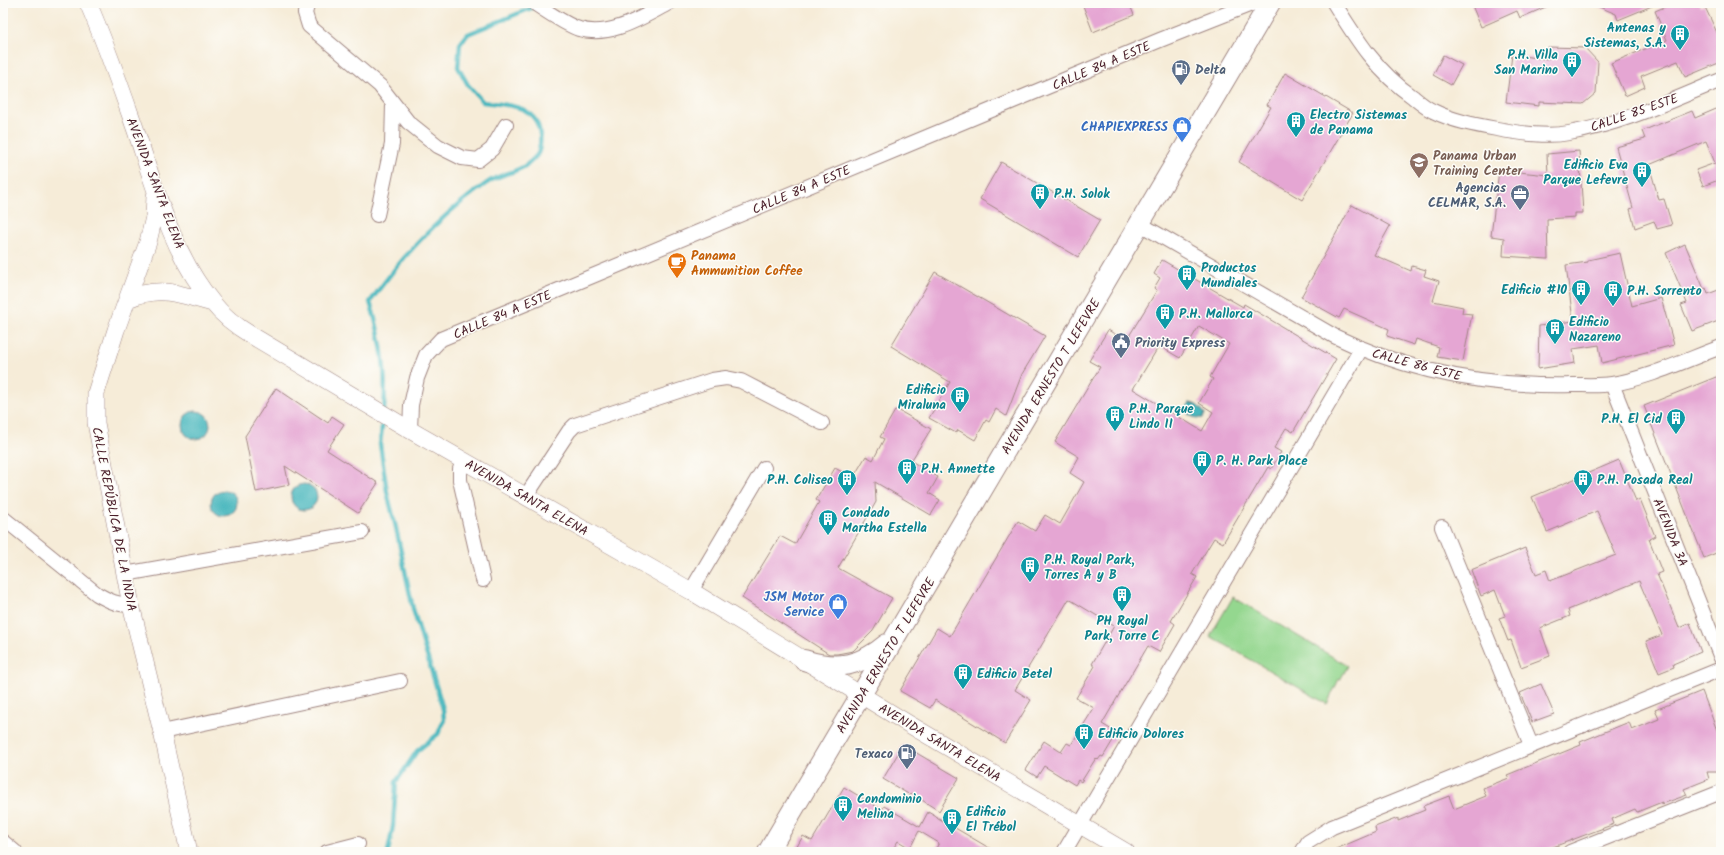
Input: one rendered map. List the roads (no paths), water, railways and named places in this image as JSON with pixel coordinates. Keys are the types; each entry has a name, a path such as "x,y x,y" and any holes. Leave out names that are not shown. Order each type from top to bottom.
{"main road":[{"name":"AVENIDA ERNESTO T LEFEVRE","path":"768,852 1270,3"},
{"path":"804,660 821,665 850,665 870,657 896,636"}],"street":[{"name":"AVENIDA SANTA ELENA","path":"88,3 156,189 180,248 195,277 212,302 238,327 407,428 691,591 1126,852"},
{"path":"534,3 579,29 603,31 629,23 669,3"},
{"name":"CALLE 84 A ESTE","path":"407,428 417,378 426,355 441,339 1160,40 1254,3"},
{"name":"CALLE 85 ESTE","path":"1334,3 1355,37 1372,60 1395,85 1432,111 1471,125 1510,132 1568,133 1602,126 1721,80"},
{"path":"307,8 309,26 371,77 380,86 393,105 408,122 438,146 462,158 478,160 492,149 506,125"},
{"path":"377,215 392,144 393,105"},
{"name":"CALLE REPÚBLICA DE LA INDIA","path":"156,189 154,217 148,242 116,330 96,393 96,423 131,605 189,852"},
{"name":"CALLE 86 ESTE","path":"1140,224 1334,336 1360,349 1444,374 1523,385 1612,384 1644,376 1721,347"},
{"path":"128,299 145,292 160,291 212,302"},
{"path":"1064,852 1360,349"},
{"path":"526,496 575,425 712,380 726,378 741,381 822,422"},
{"name":"AVENIDA 3A","path":"1612,384 1721,658"},
{"path":"464,461 460,469 460,480 482,580"},
{"path":"691,591 764,468"},
{"path":"3,518 97,594 110,602 122,605 131,605"},
{"path":"1442,527 1532,745"},
{"path":"125,574 362,532"},
{"path":"1302,852 1308,842 1332,826 1721,669"},
{"path":"162,732 400,681"},
{"path":"1570,852 1721,792"},
{"path":"3,842 15,852"},
{"path":"327,852 358,844"}],"water":[{"path":"1189,403 1196,405 1202,410 1205,414 1203,418 1198,418 1188,414 1185,409"},
{"path":"196,411 206,415 210,425 206,435 196,439 186,435 182,425 186,415"},
{"path":"304,484 313,488 317,497 313,506 304,510 295,506 291,497 295,488"},
{"path":"224,490 233,494 237,503 233,512 224,516 215,512 211,503 215,494"}],"waterway":[{"path":"384,409 384,368 380,341 370,302 409,252 454,208 493,179 525,166 537,155 540,148 540,134 537,124 527,111 502,104 483,102 468,85 458,67 460,44 468,34 534,7"},
{"path":"383,419 380,444 387,492 413,609 443,709 444,720 438,734 417,751 396,782 393,826 388,852"}],"place":[{"name":"Antenas y Sistemas, S.A.","path":"1680,51"},
{"name":"P.H. Villa San Marino","path":"1572,78"},
{"name":"Delta","path":"1181,86"},
{"name":"Electro Sistemas de Panama","path":"1296,138"},
{"name":"CHAPIEXPRESS","path":"1182,143"},
{"name":"Panama Urban Training Center","path":"1419,179"},
{"name":"Edificio Eva Parque Lefevre","path":"1642,188"},
{"name":"P.H. Solok","path":"1040,210"},
{"name":"Agencias CELMAR, S.A.","path":"1520,211"},
{"name":"Panama Ammunition Coffee","path":"677,279"},
{"name":"Productos Mundiales","path":"1187,291"},
{"name":"Edificio #10","path":"1581,306"},
{"name":"P.H. Sorrento","path":"1613,307"},
{"name":"P.H. Mallorca","path":"1165,330"},
{"name":"Edificio Nazareno","path":"1555,345"},
{"name":"Priority Express","path":"1121,359"},
{"name":"Edificio Miraluna","path":"960,413"},
{"name":"P.H. Parque Lindo II","path":"1115,432"},
{"name":"P.H. El Cid","path":"1676,435"},
{"name":"P. H. Park Place","path":"1202,477"},
{"name":"P.H. Annette","path":"907,485"},
{"name":"P.H. Coliseo","path":"847,496"},
{"name":"P.H. Posada Real","path":"1583,496"},
{"name":"Condado Martha Estella","path":"828,536"},
{"name":"P.H. Royal Park, Torres A y B","path":"1030,583"},
{"name":"PH Royal Park, Torre C","path":"1122,612"},
{"name":"JSM Motor Service","path":"838,620"},
{"name":"Edificio Betel","path":"963,690"},
{"name":"Edificio Dolores","path":"1084,750"},
{"name":"Texaco","path":"907,770"},
{"name":"Condominio Melina","path":"843,822"},
{"name":"Edificio El Trébol","path":"952,835"}]}
